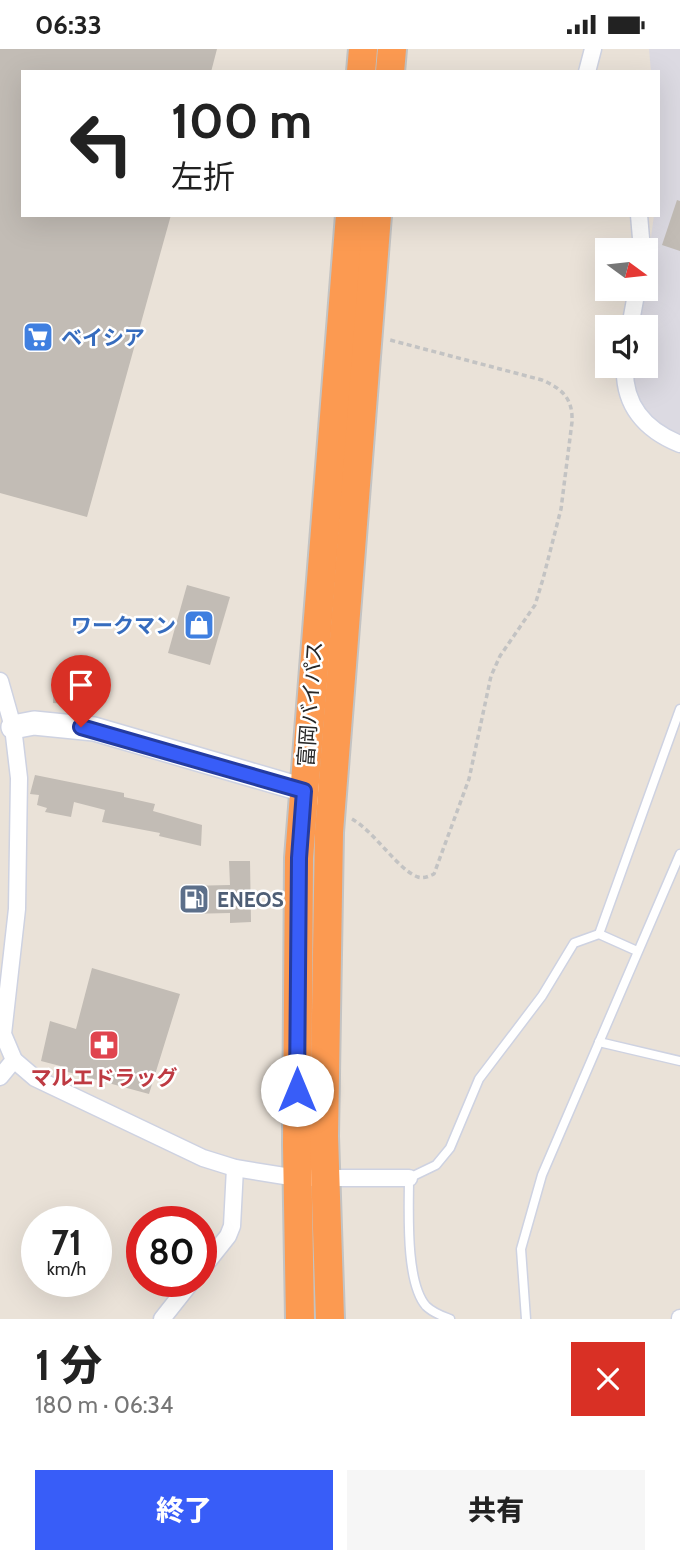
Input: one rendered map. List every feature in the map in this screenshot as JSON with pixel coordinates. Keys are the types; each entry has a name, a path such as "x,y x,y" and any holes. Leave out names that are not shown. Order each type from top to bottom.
{"highway":[{"path":"361,70 363,49"},
{"path":"390,70 392,49"},
{"name":"富岡バイパス","path":"330,1319 324,1136 321,800 350,217"},
{"name":"富岡バイパス","path":"300,1319 297,1178 299,858 321,800 377,217"}],"street":[{"path":"588,70 593,49"},
{"path":"639,217 641,238"},
{"path":"626,378 628,396 650,429 680,445"},
{"path":"0,681 13,727 19,778 17,909 3,1034 14,1060 35,1078 203,1158 235,1168 297,1178 410,1178"},
{"path":"13,727 34,723 94,729 321,800"},
{"path":"0,1077 14,1060"},
{"path":"217,1250 232,1226 235,1168"},
{"path":"162,1319 179,1297"}],"lane":[{"path":"599,934 680,709"},
{"path":"526,1319 521,1249 542,1175 680,854"},
{"path":"450,1319 435,1313 426,1305 419,1292 414,1272 410,1178 436,1165 450,1148 479,1079 542,996 574,943 599,934 637,951"},
{"path":"599,1042 680,1061"}],"path":[{"path":"321,800 355,820 417,877 426,878 434,874 469,779 491,676 500,656 535,605 541,588 561,509 572,422 572,409 568,398 557,386 397,341 365,338"}],"shaded area":[{"path":"649,49 680,49 680,435 665,429 640,405 633,378 658,378 658,315 641,315 642,301 658,301 658,238 651,238 654,217 660,217 660,70 651,70"}],"building":[{"path":"0,49 217,49 212,70 21,70 21,217 170,217 87,517 0,493"},
{"path":"677,200 680,201 680,251 662,245"},
{"name":"ワークマン","path":"187,585 230,597 210,665 168,653"},
{"path":"54,684 84,686 80,705 53,703"},
{"path":"35,775 124,793 124,797 155,804 153,811 202,825 201,846 159,836 160,833 102,822 105,810 74,802 71,817 45,812 47,808 37,805 39,795 30,794"},
{"path":"229,861 250,861 251,922 230,923 230,913 186,914 186,886 230,885"},
{"name":"マルエドラッグ","path":"92,968 180,994 149,1094 64,1071 64,1067 41,1061 50,1021 76,1029"}],"place":[{"name":"ベイシア","path":"38,337"},
{"name":"ワークマン","path":"199,625"},
{"name":"ENEOS","path":"194,899"},
{"name":"マルエドラッグ","path":"104,1045"}],"route":[{"path":"81,727 127,738 304,791 299,858 297,1090"}]}
